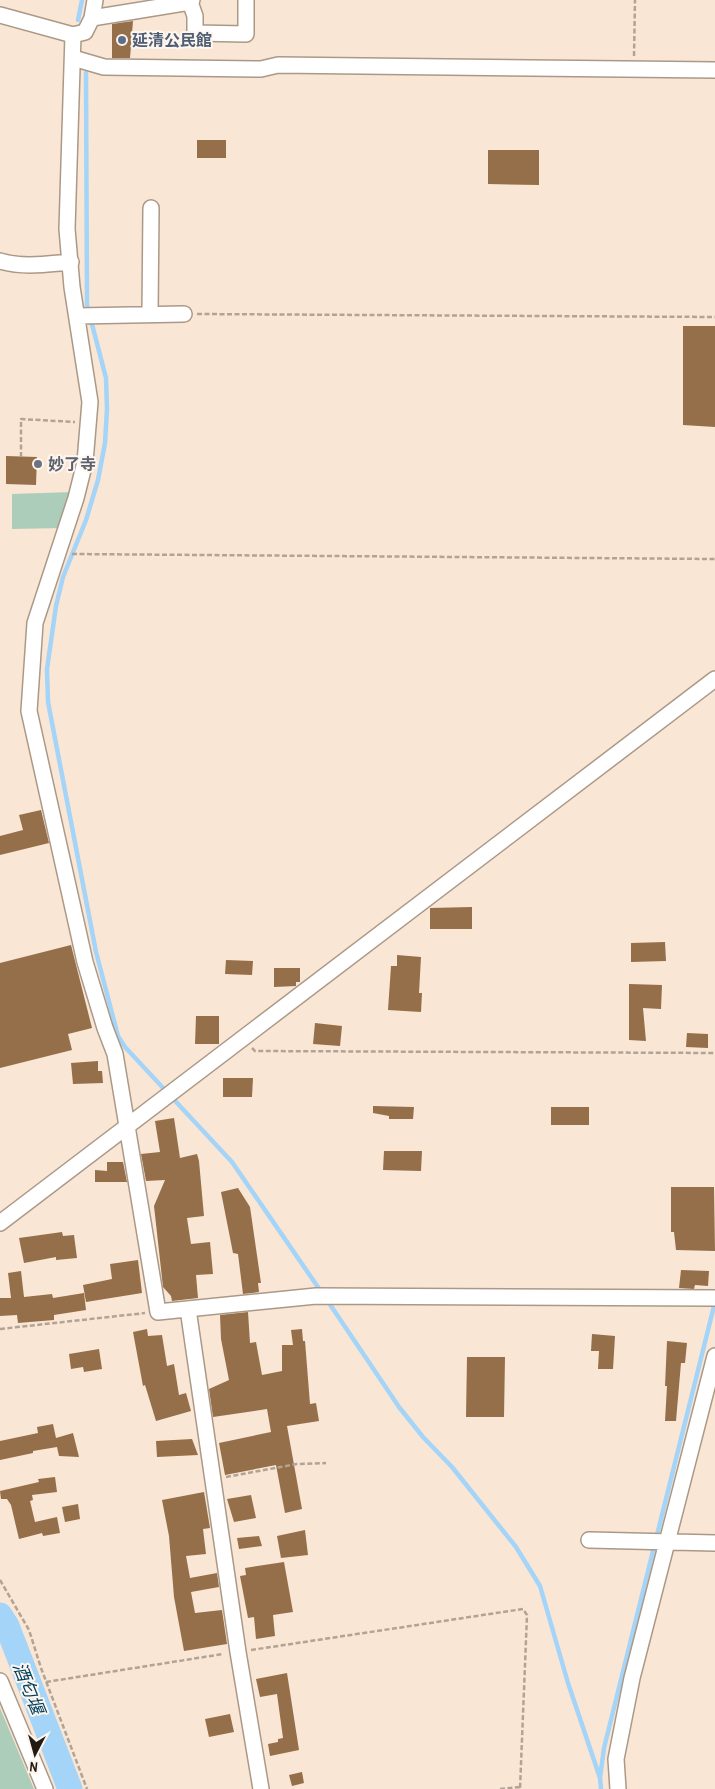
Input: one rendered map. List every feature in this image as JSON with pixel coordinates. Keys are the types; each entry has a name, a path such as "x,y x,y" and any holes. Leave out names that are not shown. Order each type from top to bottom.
{"street":[{"path":"0,15 73,35 85,32 92,18 95,0"},
{"path":"92,18 191,1 196,16 195,33 246,34 246,0"},
{"path":"73,35 74,58 67,229 71,262 84,315 90,402 85,462 76,498 56,554 35,623 29,711 85,962 104,1028 115,1054 158,1312 316,1296 712,1298"},
{"path":"74,58 104,66 261,69 278,65 715,70"},
{"path":"150,313 151,208"},
{"path":"0,261 28,265 71,262"},
{"path":"84,315 184,314"},
{"path":"0,1223 240,1038 715,679"},
{"path":"188,1309 238,1652 261,1789"},
{"path":"618,1789 616,1759 632,1678 715,1356"},
{"path":"589,1540 715,1543"},
{"path":"0,1681 45,1789"}],"path":[{"path":"634,70 635,0"},
{"path":"184,314 715,317"},
{"path":"21,457 21,419 88,423"},
{"path":"56,554 715,559"},
{"path":"240,1038 255,1051 715,1053"},
{"path":"0,1329 158,1312"},
{"path":"212,1480 297,1464 326,1463"},
{"path":"0,1580 29,1630 46,1682 87,1789"},
{"path":"46,1682 523,1610 527,1615 520,1788 500,1789"}],"green space":[{"path":"73,492 63,528 12,529 12,494"},
{"path":"0,1708 34,1789 0,1789"}],"building":[{"name":"延清公民館","path":"133,21 130,58 112,58 112,24"},
{"path":"197,140 226,140 226,158 197,158"},
{"path":"488,150 539,150 539,185 488,184"},
{"path":"683,326 715,326 715,427 683,425"},
{"path":"6,456 37,457 36,485 6,484"},
{"path":"41,810 49,843 0,855 0,836 23,830 19,815"},
{"path":"472,907 472,929 430,929 430,908"},
{"path":"665,942 666,961 631,962 631,943"},
{"path":"71,945 92,1028 68,1034 72,1050 0,1068 0,963"},
{"path":"397,955 421,957 419,993 422,993 421,1012 388,1010 391,966 397,966"},
{"path":"226,960 253,961 252,975 225,974"},
{"path":"274,968 300,968 300,982 296,982 296,986 274,987"},
{"path":"629,984 662,985 661,1009 643,1008 646,1041 629,1040"},
{"path":"196,1016 219,1016 219,1044 195,1044"},
{"path":"315,1023 342,1026 340,1046 313,1044"},
{"path":"687,1033 708,1034 708,1048 686,1047"},
{"path":"98,1061 98,1071 102,1071 103,1083 73,1084 71,1063"},
{"path":"223,1078 253,1078 252,1097 223,1097"},
{"path":"373,1106 414,1107 413,1119 389,1119 389,1116 373,1113"},
{"path":"551,1107 589,1107 589,1125 551,1125"},
{"path":"174,1118 180,1158 197,1154 199,1161 204,1216 187,1218 191,1244 210,1242 213,1274 196,1275 198,1298 172,1301 171,1296 163,1287 154,1206 165,1180 146,1181 141,1154 160,1152 155,1121"},
{"path":"384,1151 422,1151 421,1171 383,1170"},
{"path":"107,1162 123,1162 127,1182 95,1182 95,1170 107,1171"},
{"path":"671,1187 714,1187 715,1251 676,1250 674,1232 671,1232"},
{"path":"238,1188 250,1207 261,1283 258,1283 259,1292 243,1294 238,1254 233,1253 221,1192"},
{"path":"62,1232 63,1236 74,1235 77,1258 56,1260 56,1257 24,1263 19,1238"},
{"path":"138,1260 142,1293 86,1302 83,1285 112,1279 110,1264"},
{"path":"681,1270 709,1271 708,1286 695,1285 694,1289 679,1288"},
{"path":"21,1271 24,1297 52,1294 53,1298 84,1293 86,1310 54,1315 54,1320 18,1323 17,1315 0,1316 0,1298 11,1298 8,1273"},
{"path":"248,1312 250,1343 256,1342 262,1375 282,1371 282,1345 293,1345 291,1330 302,1329 303,1341 305,1341 310,1404 316,1403 319,1421 287,1426 302,1509 285,1513 276,1465 225,1475 219,1443 271,1432 267,1409 213,1417 209,1389 229,1380 221,1339 220,1315"},
{"path":"147,1329 148,1336 162,1335 167,1366 174,1364 179,1395 186,1393 191,1411 156,1421 145,1385 143,1386 133,1332"},
{"path":"592,1334 615,1336 613,1369 598,1369 599,1351 591,1351"},
{"path":"667,1341 687,1343 685,1363 681,1363 676,1421 665,1421"},
{"path":"99,1349 102,1369 84,1372 83,1367 71,1369 69,1354"},
{"path":"467,1357 505,1357 504,1417 466,1417"},
{"path":"53,1424 56,1438 73,1433 79,1457 59,1456 57,1447 0,1460 0,1441 38,1433 37,1427"},
{"path":"192,1439 198,1455 157,1457 156,1441"},
{"path":"55,1477 57,1492 32,1495 33,1500 30,1501 35,1522 57,1517 60,1533 43,1536 42,1533 19,1539 11,1505 7,1499 1,1499 0,1491 39,1482 38,1479"},
{"path":"204,1492 210,1528 203,1529 206,1554 186,1556 190,1578 217,1573 219,1587 191,1592 195,1613 222,1610 227,1644 184,1651 174,1597 169,1536 162,1500"},
{"path":"251,1495 256,1518 234,1522 227,1499"},
{"path":"78,1504 80,1519 65,1522 62,1507"},
{"path":"305,1530 308,1555 281,1558 277,1536"},
{"path":"259,1536 262,1546 239,1549 237,1538"},
{"path":"284,1562 293,1612 273,1615 275,1636 256,1639 254,1617 248,1618 240,1576 246,1575 245,1568"},
{"path":"287,1673 299,1750 270,1756 268,1744 278,1742 278,1739 283,1738 277,1694 260,1697 256,1679"},
{"path":"230,1714 234,1732 209,1737 205,1719"},
{"path":"302,1772 304,1783 292,1786 289,1775"}],"waterway":[{"path":"78,20 82,0"},
{"path":"86,73 87,305 106,378 105,443 98,480 86,520 63,577 56,606 47,669 48,702 96,952 118,1036 125,1047 232,1162 322,1293"},
{"path":"327,1300 399,1407 423,1437 452,1467 516,1547 540,1586 568,1683 600,1778"},
{"path":"601,1789 600,1778 604,1748 715,1302"},
{"name":"酒匂堰","path":"0,1615 7,1626 70,1789"}],"place":[{"name":"延清公民館","path":"122,40"},
{"name":"妙了寺","path":"38,464"}]}
